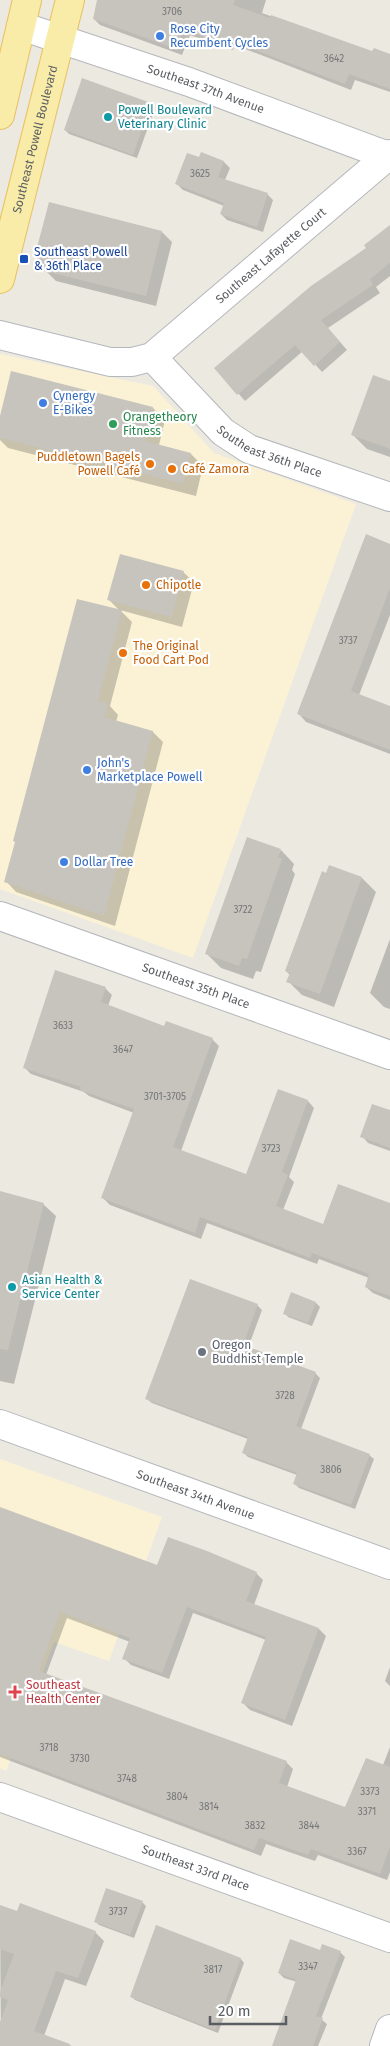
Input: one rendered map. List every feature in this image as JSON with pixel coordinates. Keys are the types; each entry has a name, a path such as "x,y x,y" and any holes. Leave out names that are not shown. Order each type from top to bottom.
{"main road":[{"name":"Southeast Powell Boulevard","path":"0,279 70,0"},
{"path":"0,115 24,13"}],"street":[{"name":"Southeast 37th Avenue","path":"24,13 61,38 189,82 389,155"},
{"name":"Southeast Lafayette Court","path":"152,357 389,155"},
{"path":"0,335 110,362 132,362 152,357"},
{"name":"Southeast 36th Place","path":"152,357 223,432 248,449 390,497"},
{"name":"Southeast 35th Place","path":"0,916 390,1055"},
{"name":"Southeast 34th Avenue","path":"0,1424 390,1565"},
{"name":"Southeast 33rd Place","path":"0,1797 390,1938"}],"shaded area":[{"path":"0,354 153,386 214,453 356,504 193,958 0,889"},
{"path":"0,1459 162,1517 109,1661 54,1642 6,1771 0,1768"}],"building":[{"path":"97,0 235,0 233,5 270,18 271,15 372,51 374,48 390,54 390,89 349,74 345,84 228,40 226,45 183,29 176,49 93,19"},
{"name":"Powell Boulevard Veterinary Clinic","path":"82,78 151,103 133,155 64,130"},
{"path":"201,152 224,161 218,177 268,193 257,227 220,214 224,203 175,184 187,153 199,157"},
{"path":"49,202 162,231 146,296 44,271 35,255"},
{"path":"390,225 390,263 370,279 373,285 321,320 340,342 314,366 295,345 237,395 214,368 311,286 366,248 364,245"},
{"path":"11,371 153,407 145,441 191,453 183,484 0,438 0,416"},
{"path":"373,375 390,381 390,449 351,435"},
{"path":"366,534 390,544 390,588 351,691 390,706 390,750 297,714"},
{"name":"Chipotle","path":"120,554 184,571 172,617 107,600"},
{"path":"77,599 122,610 98,701 108,703 104,717 153,731 104,916 4,882 15,842 13,841"},
{"path":"247,837 281,849 278,857 282,859 247,959 242,958 239,966 205,954"},
{"path":"329,865 362,877 320,994 286,982 290,973 285,971 322,871 326,873"},
{"path":"55,970 106,987 101,1002 164,1026 166,1021 213,1038 173,1147 246,1174 278,1089 308,1100 282,1172 288,1175 276,1206 323,1224 338,1184 390,1203 390,1296 365,1287 369,1274 312,1253 310,1258 200,1217 195,1233 101,1198 134,1109 80,1090 81,1087 23,1068"},
{"path":"372,1104 390,1110 390,1148 360,1137"},
{"name":"Asian Health & Service Center","path":"0,1191 44,1203 8,1350 0,1349"},
{"path":"190,1279 258,1304 243,1345 316,1372 296,1426 370,1454 351,1505 293,1484 297,1473 242,1453 248,1437 145,1399"},
{"path":"291,1292 316,1302 308,1323 283,1314"},
{"path":"0,1507 157,1565 168,1537 207,1551 257,1572 246,1601 319,1628 285,1720 241,1703 266,1637 187,1607 162,1673 122,1659 130,1638 60,1612 39,1671 287,1761 279,1783 345,1807 366,1758 390,1767 390,1847 380,1874 311,1849 308,1855 259,1838 254,1850 0,1754"},
{"path":"106,1888 143,1901 130,1935 94,1922"},
{"path":"20,1903 96,1931 78,1978 56,1971 34,2031 70,2044 69,2046 0,2046 0,2022 8,2000 0,1997 0,1992 14,1954 0,1949 0,1905 17,1911"},
{"path":"156,1925 241,1958 215,2030 130,1997"},
{"path":"290,1939 320,1950 322,1944 341,1951 316,2016 323,2018 313,2046 272,2046 296,1980 278,1973"}],"place":[{"name":"Rose City Recumbent Cycles","path":"160,36"},
{"name":"Powell Boulevard Veterinary Clinic","path":"108,117"},
{"name":"Southeast Powell & 36th Place","path":"24,259"},
{"name":"Cynergy E-Bikes","path":"43,403"},
{"name":"Orangetheory Fitness","path":"113,424"},
{"name":"Puddletown Bagels Powell Café","path":"150,464"},
{"name":"Café Zamora","path":"172,469"},
{"name":"Chipotle","path":"146,585"},
{"name":"The Original Food Cart Pod","path":"123,653"},
{"name":"John's Marketplace Powell","path":"87,770"},
{"name":"Dollar Tree","path":"64,862"},
{"name":"Asian Health & Service Center","path":"12,1287"},
{"name":"Oregon Buddhist Temple","path":"202,1352"},
{"name":"Southeast Health Center","path":"15,1692"}]}
